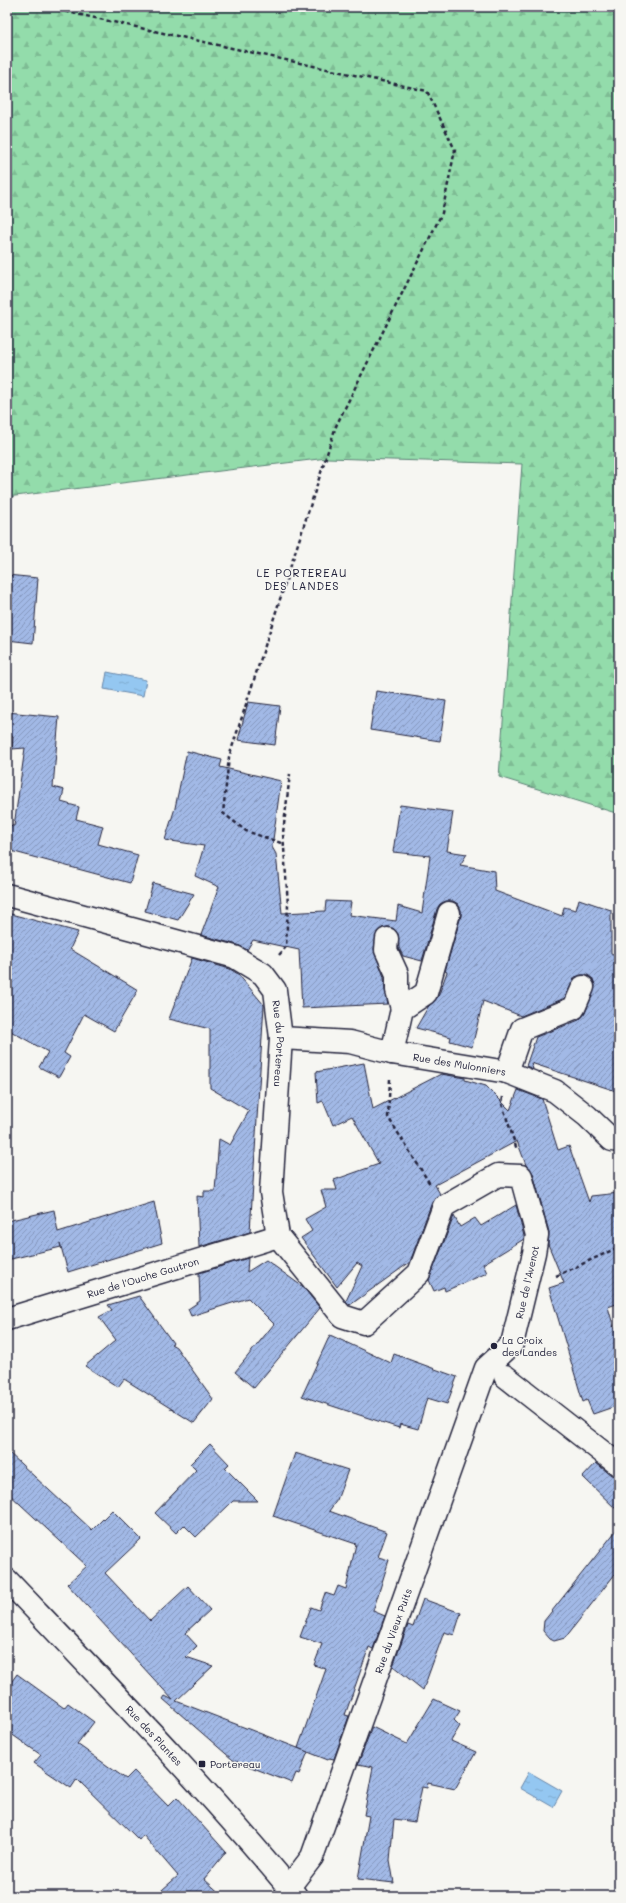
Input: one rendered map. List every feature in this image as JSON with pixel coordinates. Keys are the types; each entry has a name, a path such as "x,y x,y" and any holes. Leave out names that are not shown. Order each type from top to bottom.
{"street":[{"name":"Rue du Portereau","path":"7,895 235,957 263,974 275,990 281,1038 271,1192 278,1236 342,1316 364,1323 419,1273 444,1206"},
{"path":"402,1009 426,993 449,912"},
{"path":"387,939 386,950 397,974 397,990 402,1009 392,1053"},
{"path":"507,1072 522,1029 574,1008 583,987"},
{"name":"Rue des Mulonniers","path":"281,1038 350,1042 392,1053 507,1072 555,1091 587,1116 612,1140 619,1141"},
{"path":"444,1206 498,1175 520,1176"},
{"name":"Rue de l'Avenot","path":"486,1368 512,1344 534,1253 537,1235 520,1176"},
{"name":"Rue de l'Ouche Gautron","path":"7,1318 278,1236"},
{"name":"Rue du Vieux Puits","path":"293,1892 312,1857 486,1368"},
{"path":"506,1376 619,1465"},
{"name":"Rue des Plantes","path":"7,1580 150,1731 293,1892"}],"path":[{"path":"44,7 427,91 455,150 442,213 336,426 229,757 223,813 246,831 284,844"},
{"path":"263,974 286,947 288,905 283,833 290,774"},
{"path":"392,1053 388,1117 444,1206"},
{"path":"507,1072 502,1104 517,1152 520,1176"},
{"path":"556,1276 619,1247"}],"green space":[{"path":"7,7 619,7 619,814 499,777 522,464 327,458 7,497"}],"water":[{"path":"107,672 146,680 143,696 104,689"},
{"path":"529,1772 562,1791 553,1807 520,1788"}],"building":[{"path":"7,575 38,578 33,643 7,640"},
{"path":"376,691 446,701 440,741 370,730"},
{"path":"248,702 280,706 275,745 238,740"},
{"path":"7,712 59,717 53,787 64,790 61,802 79,807 76,819 103,826 98,844 138,855 130,883 7,850 7,825 14,826 25,748 12,749 13,736 7,735"},
{"path":"187,751 222,760 220,767 281,781 272,847 276,854 282,913 325,911 326,901 351,902 349,915 396,921 398,906 422,913 430,856 393,852 400,805 453,812 447,851 467,854 460,865 494,871 495,891 562,916 564,907 576,910 579,899 611,910 611,953 619,957 619,1092 531,1063 533,1069 526,1066 536,1037 579,1020 585,1013 595,986 593,979 588,975 575,977 565,998 521,1016 483,1001 472,1047 450,1041 451,1037 416,1028 428,1007 438,997 447,972 445,971 461,916 461,910 458,904 453,901 446,901 440,904 437,909 422,961 403,956 399,948 398,934 394,929 388,927 382,928 377,932 374,949 384,977 388,1004 302,1008 299,950 253,940 247,950 238,945 201,935 219,887 195,876 204,846 165,840 175,808"},
{"path":"153,883 194,894 178,920 145,911"},
{"path":"7,913 78,932 70,949 138,990 114,1031 84,1014 64,1053 70,1057 59,1077 39,1067 48,1052 7,1029"},
{"path":"192,958 230,969 238,974 264,1005 250,1232 199,1247 197,1196 204,1197 204,1191 215,1191 219,1139 230,1145 249,1111 210,1088 210,1029 169,1019"},
{"path":"364,1063 373,1109 441,1074 465,1078 465,1080 486,1086 510,1110 518,1090 542,1099 558,1150 569,1146 589,1202 591,1196 619,1193 619,1303 608,1307 619,1346 619,1405 593,1414 587,1400 583,1402 549,1288 564,1283 548,1244 549,1232 533,1173 526,1165 517,1141 435,1185 440,1194 432,1202 410,1262 350,1305 346,1301 362,1266 357,1263 337,1287 301,1238 312,1231 305,1219 326,1207 321,1190 337,1190 334,1180 379,1164 352,1116 333,1125 323,1101 318,1103 316,1072"},
{"path":"154,1202 162,1243 68,1272 60,1243 61,1247 7,1260 7,1221 54,1210 58,1232"},
{"path":"516,1205 524,1239 483,1264 487,1273 445,1291 444,1287 434,1291 429,1280 454,1216 460,1227 475,1218 481,1226"},
{"path":"248,1258 247,1272 266,1260 303,1287 320,1308 254,1388 235,1372 274,1324 248,1298 191,1316 188,1309 200,1301 199,1273"},
{"path":"139,1296 173,1343 171,1344 176,1347 213,1399 194,1423 124,1379 118,1387 85,1366 116,1340 99,1317 112,1310 108,1305"},
{"path":"330,1335 391,1363 394,1354 457,1377 447,1404 427,1398 418,1429 400,1424 399,1428 302,1396"},
{"path":"210,1444 229,1464 225,1468 258,1501 233,1501 196,1537 184,1525 176,1533 155,1513 196,1470 190,1464"},
{"path":"7,1451 92,1530 112,1510 141,1539 105,1573 150,1621 188,1586 210,1610 185,1633 197,1646 186,1657 213,1666 176,1701 308,1752 299,1774 296,1773 292,1783 233,1760 163,1699 165,1696 173,1700 67,1584 87,1566 7,1492"},
{"path":"295,1453 348,1470 337,1500 329,1511 387,1532 378,1557 389,1560 373,1611 385,1616 373,1649 369,1647 345,1715 349,1716 334,1759 329,1758 328,1760 298,1748 326,1669 314,1665 322,1644 300,1637 311,1607 319,1610 325,1593 334,1596 338,1586 346,1589 356,1544 273,1516"},
{"path":"596,1463 611,1475 619,1477 619,1512 583,1477"},
{"path":"619,1527 619,1569 565,1638 554,1641 550,1639 543,1631 544,1621"},
{"path":"423,1599 461,1613 454,1635 444,1632 423,1690 393,1666 408,1625 413,1627"},
{"path":"17,1674 64,1708 68,1703 94,1722 77,1744 126,1779 134,1771 168,1806 177,1797 226,1852 204,1879 223,1896 155,1896 178,1876 143,1835 139,1840 77,1779 71,1788 34,1763 41,1755 7,1731 7,1688"},
{"path":"434,1699 460,1711 454,1720 460,1726 451,1741 476,1752 455,1789 428,1783 427,1788 422,1787 415,1822 394,1819 390,1860 394,1883 358,1879 369,1816 364,1815 373,1767 358,1764 372,1727 407,1744"}],"place":[{"name":"La Croix des Landes","path":"494,1346"},
{"name":"Portereau","path":"202,1764"}],"district":[{"name":"LE PORTEREAU DES LANDES","path":"302,579"}]}
